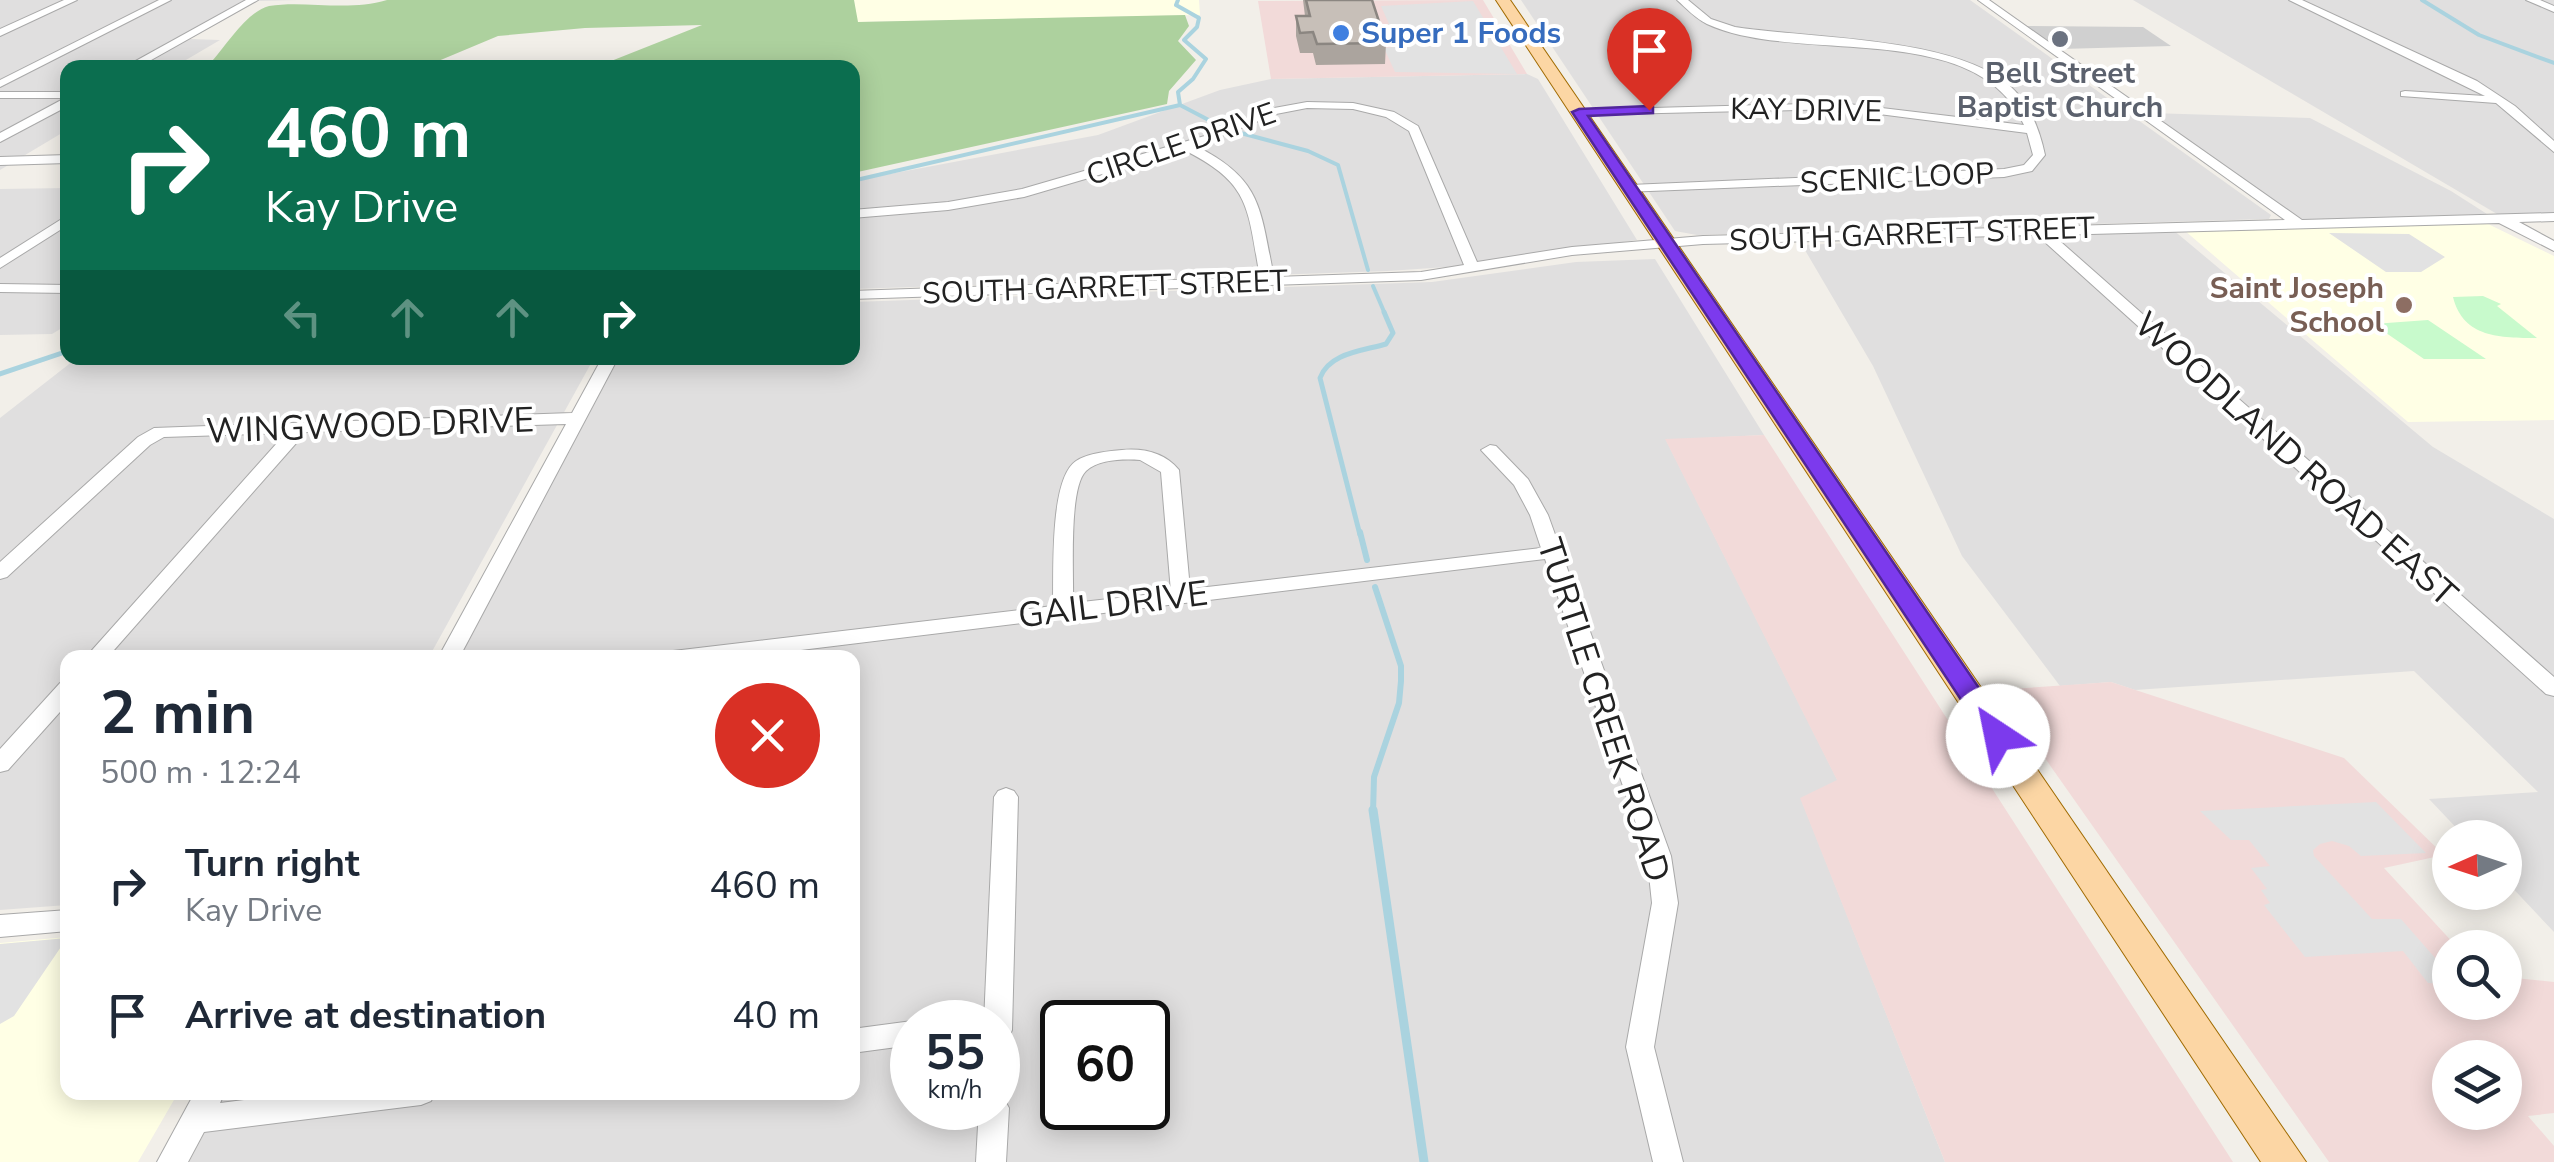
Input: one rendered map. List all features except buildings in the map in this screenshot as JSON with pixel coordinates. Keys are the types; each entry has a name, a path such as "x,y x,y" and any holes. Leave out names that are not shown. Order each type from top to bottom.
{"main road":[{"path":"1503,0 2284,1162"}],"street":[{"path":"0,33 72,0"},
{"path":"0,84 166,0"},
{"path":"143,60 253,0"},
{"name":"SCENIC LOOP","path":"1630,189 2015,172 2028,168 2039,155 2032,130 2006,87 1967,67 1916,54 1733,30 1706,21 1682,0"},
{"path":"1982,0 2298,223"},
{"path":"2294,0 2456,74 2500,100 2554,148"},
{"path":"2531,0 2554,9"},
{"path":"2405,94 2500,100"},
{"path":"0,95 60,98"},
{"path":"0,138 60,103"},
{"name":"KAY DRIVE","path":"1579,112 1828,105 2032,130"},
{"name":"CIRCLE DRIVE","path":"860,213 948,206 1024,193 1186,146 1292,106 1353,106 1390,114 1410,124 1473,268"},
{"path":"1186,146 1224,164 1247,187 1268,282"},
{"path":"0,161 60,159"},
{"name":"SOUTH GARRETT STREET","path":"860,295 1403,277 1572,251 1666,243 2038,229 2554,217"},
{"path":"2502,218 2554,248"},
{"path":"0,264 60,224"},
{"name":"WOODLAND ROAD EAST","path":"2038,229 2554,689"},
{"path":"0,288 60,289"},
{"path":"452,650 606,365"},
{"name":"WINGWOOD DRIVE","path":"0,574 144,441 160,432 580,418"},
{"path":"102,650 300,428"},
{"name":"TURTLE CREEK ROAD","path":"1490,450 1530,496 1553,552 1665,882 1662,927 1640,1047 1668,1162"},
{"path":"1063,608 1068,486 1082,465 1112,456 1145,456 1162,461 1170,470 1181,596"},
{"name":"GAIL DRIVE","path":"735,650 1553,552"},
{"path":"0,764 60,697"},
{"path":"999,1000 1006,796"},
{"path":"0,926 60,921"},
{"path":"860,1040 890,1037"},
{"path":"172,1162 206,1100"},
{"path":"196,1120 357,1100"},
{"path":"991,1162 993,1130"}],"shaded area":[{"path":"0,0 297,0 258,1 190,39 220,40 186,60 60,60 60,134 0,170"},
{"path":"854,0 1199,0 1200,15 857,22"},
{"path":"1483,0 1527,74 1271,79 1258,1"},
{"path":"1521,0 1970,0 2271,215 2269,219 1697,235 1675,231"},
{"path":"2133,0 2554,0 2554,213 2497,214"},
{"path":"1473,1 1517,74 1395,72 1384,48 1393,47 1392,42 1383,42 1376,25 1389,24 1381,6"},
{"path":"2026,26 2143,27 2171,46 2061,49"},
{"path":"1527,74 1538,79 1637,240 1447,267 1388,271 860,289 860,180 1098,135 1220,90 1271,79"},
{"path":"2150,113 2310,118 2451,191 2487,214 2302,220"},
{"path":"60,188 60,329 52,334 0,335 0,189"},
{"path":"2486,223 2554,256 2554,420 2408,422 2184,230"},
{"path":"2172,229 2433,447 2554,519 2554,932 2522,898 2522,820 2449,820 2429,799 2538,792 2414,671 2135,690 2111,682 2060,686 1962,556 1873,366 1802,245"},
{"path":"2329,233 2409,234 2445,257 2421,272 2386,272"},
{"path":"1655,259 1764,435 1666,440 1838,781 1801,799 1945,1162 189,1162 222,1100 860,1100 860,650 462,650 615,365 860,365 860,302 1432,282 1576,262"},
{"path":"68,365 590,365 433,650 60,650 60,906 0,910 0,418"},
{"path":"1764,435 2233,1162 1945,1162 1800,798 1837,780 1665,439"},
{"path":"2111,682 2344,758 2432,843 2432,858 2384,868 2441,930 2432,930 2432,1020 2522,1020 2522,979 2554,982 2554,1113 2528,1116 2554,1146 2554,1162 2329,1162 1997,690"},
{"path":"2376,802 2426,853 2361,856 2349,846 2332,841 2320,844 2313,850 2314,856 2372,919 2401,919 2432,954 2432,983 2403,951 2305,957 2264,905 2270,903 2261,890 2267,889 2251,868 2270,866 2249,840 2231,840 2200,811"},
{"path":"60,938 60,1100 174,1100 138,1162 0,1162 0,943"},
{"path":"60,939 60,948 14,1016 0,1024 0,944"}],"green space":[{"path":"854,0 858,22 1185,15 1189,26 1178,41 1196,60 1169,91 1167,104 860,171 860,60 614,60 702,25 585,28 498,36 441,60 213,60 246,21 269,6"},
{"path":"2483,296 2501,304 2497,306 2537,338 2497,336 2465,321 2453,297"},
{"path":"2428,320 2486,359 2424,359 2373,324"}],"waterway":[{"path":"1178,0 1176,5 1199,18 1197,27 1184,40 1206,59 1193,79 1178,92 1180,105"},
{"path":"2422,0 2479,35 2554,63"},
{"path":"860,179 1180,105"},
{"path":"1180,105 1222,127"},
{"path":"1237,132 1308,151 1338,165 1368,270"},
{"path":"1373,286 1385,314"},
{"path":"1360,535 1320,378 1339,358 1386,344 1393,333 1384,312"},
{"path":"0,374 60,354"},
{"path":"1360,532 1367,560"},
{"path":"1373,810 1374,777 1399,703 1401,681 1401,666 1375,587"},
{"path":"1373,810 1424,1162"}],"place":[{"name":"Super 1 Foods","path":"1341,33"},
{"name":"Bell Street Baptist Church","path":"2060,39"},
{"name":"Saint Joseph School","path":"2404,305"}],"route":[{"path":"1649,110 1579,112 1998,736"}]}
